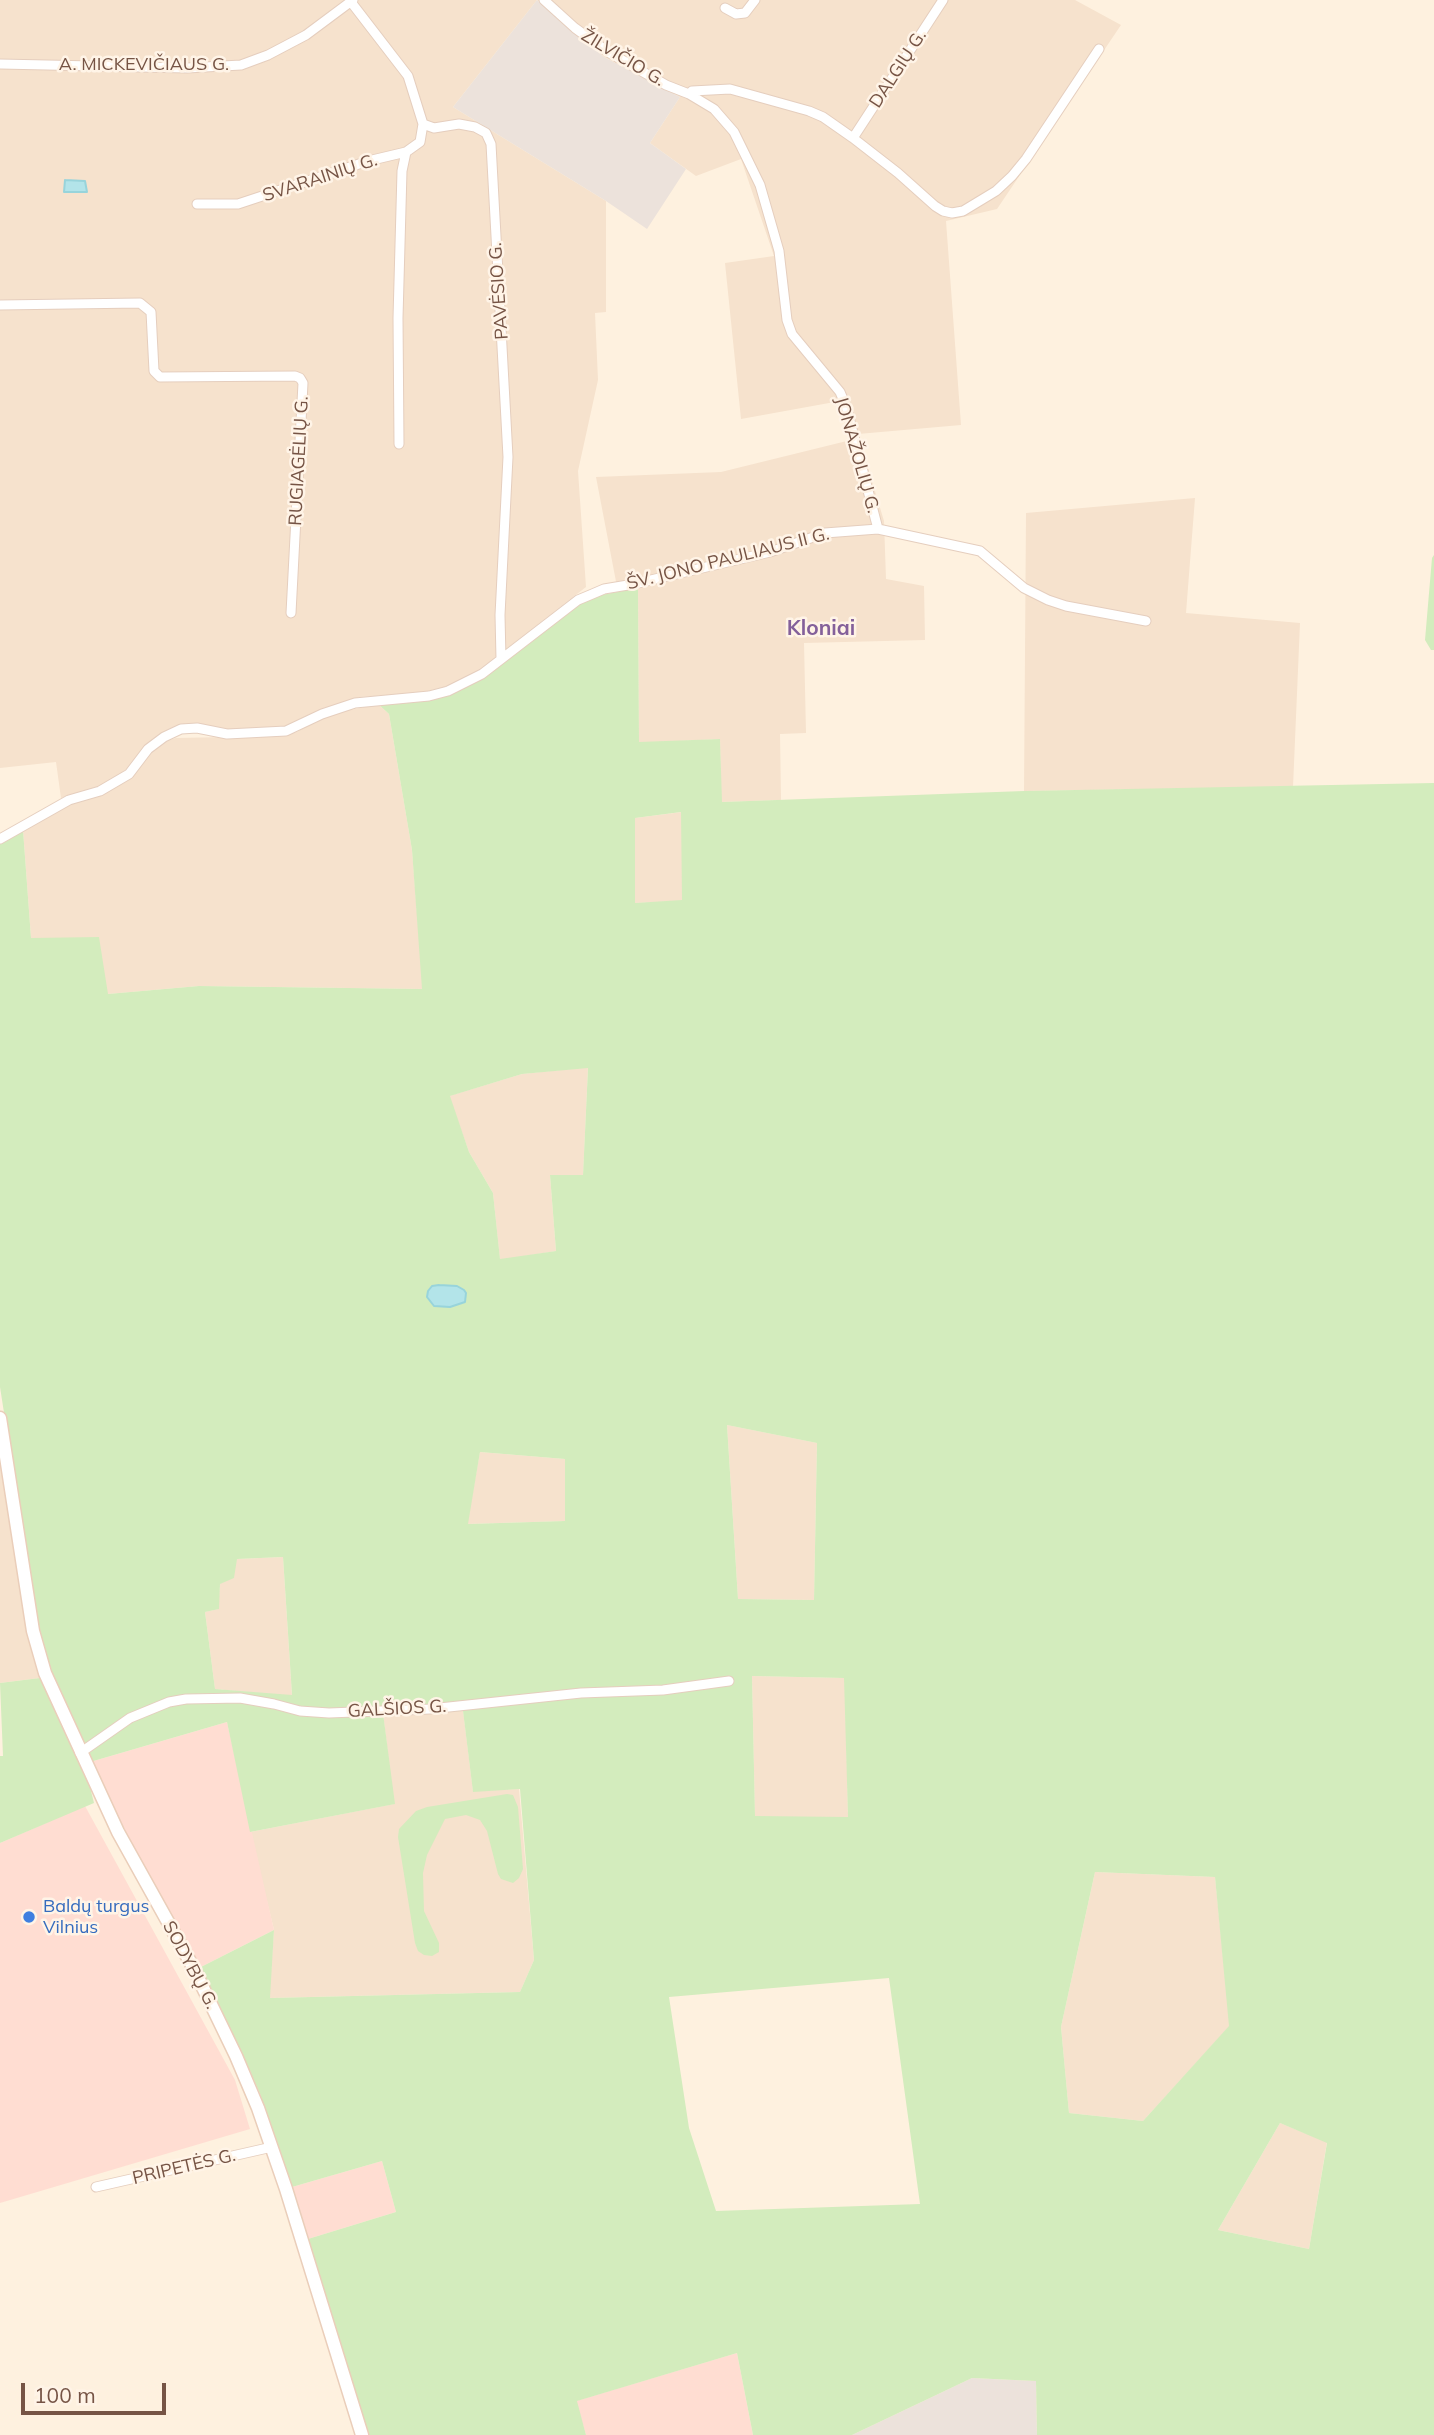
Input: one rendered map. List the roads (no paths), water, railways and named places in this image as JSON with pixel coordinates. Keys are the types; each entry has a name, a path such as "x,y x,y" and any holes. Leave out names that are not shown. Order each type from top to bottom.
{"main road":[{"name":"SODYBŲ G.","path":"0,1418 37,1648 80,1753 118,1832 193,1967 258,2108 362,2435"}],"street":[{"name":"ŽILVIČIO G.","path":"544,0 575,28 608,52 646,75 689,94"},
{"path":"725,8 736,15 745,13 755,0"},
{"name":"DALGIŲ G.","path":"853,138 943,0"},
{"path":"352,1 408,76 423,124 419,142 406,152 402,171 398,318 399,444"},
{"name":"A. MICKEVIČIAUS G.","path":"0,64 187,68 241,65 268,55 306,35 352,1"},
{"path":"689,94 692,91 730,89 809,111 853,138 935,206 953,213 963,211 996,191 1019,168 1099,48"},
{"name":"JONAŽOLIŲ G.","path":"689,94 714,109 734,132 760,185 779,251 787,320 792,334 840,391 878,529"},
{"name":"PAVĖSIO G.","path":"423,124 434,128 459,124 475,127 486,133 491,144 508,457 501,591 501,659"},
{"name":"SVARAINIŲ G.","path":"197,204 238,204 368,161 406,152"},
{"name":"RUGIAGĖLIŲ G.","path":"0,305 140,303 151,312 154,371 160,377 295,376 300,379 303,383 291,613"},
{"name":"ŠV. JONO PAULIAUS II G.","path":"0,839 69,800 100,791 129,774 148,749 181,729 197,728 227,734 286,731 355,702 429,696 448,691 464,685 578,600 604,589 738,560 825,533 878,529 980,551 1024,589 1048,600 1146,621"},
{"name":"GALŠIOS G.","path":"80,1753 130,1718 169,1702 186,1699 240,1698 300,1711 329,1713 430,1709 581,1693 663,1690 729,1681"},
{"name":"PRIPETĖS G.","path":"96,2188 272,2147"}],"water":[{"path":"65,180 85,181 87,192 64,192"},
{"path":"432,1286 457,1286 464,1290 465,1302 450,1307 434,1306 427,1297 428,1291"}],"place":[{"name":"Baldų turgus Vilnius","path":"29,1917"}],"district":[{"name":"Kloniai","path":"821,629"}]}
